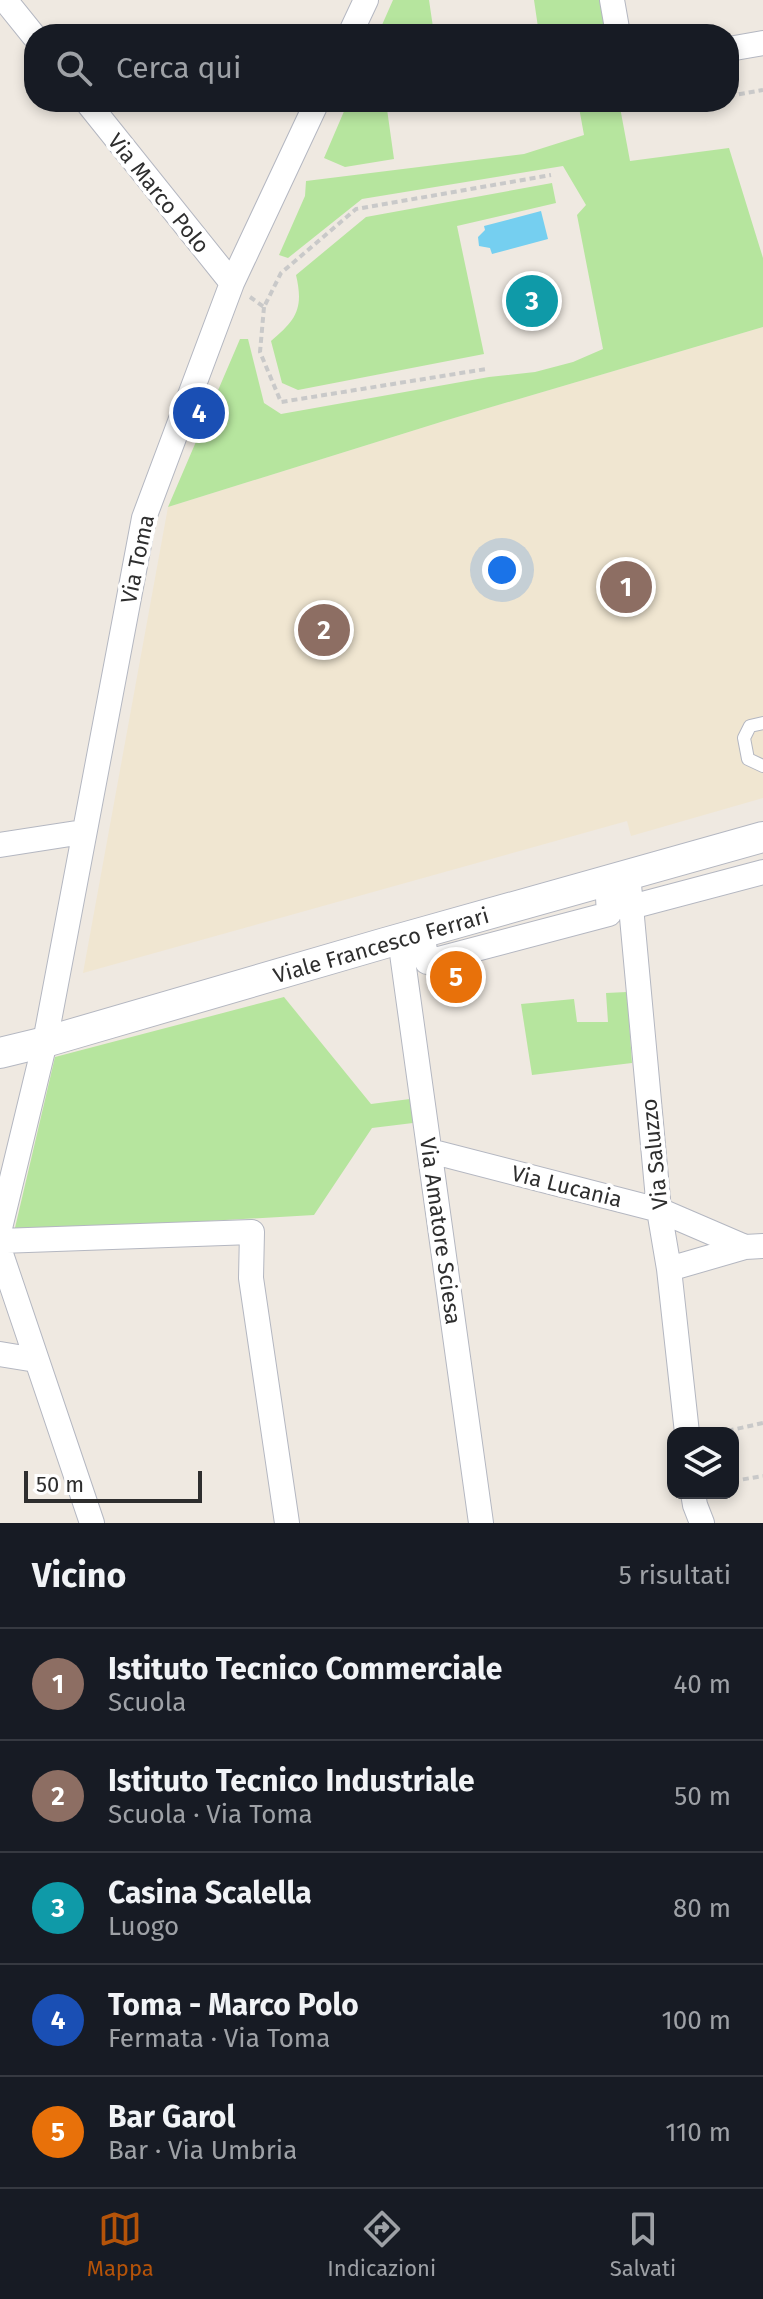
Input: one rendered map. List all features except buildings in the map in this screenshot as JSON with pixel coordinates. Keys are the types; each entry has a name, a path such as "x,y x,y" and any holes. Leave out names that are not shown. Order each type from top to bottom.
{"street":[{"path":"5,0 24,24"},
{"path":"355,24 366,0"},
{"path":"612,0 616,24"},
{"path":"739,47 763,43"},
{"name":"Via Marco Polo","path":"95,112 232,283"},
{"name":"Via Toma","path":"0,1228 45,1042 144,518 232,283 312,112"},
{"path":"0,845 83,832"},
{"name":"Viale Francesco Ferrari","path":"0,1053 763,837"},
{"path":"631,907 763,872"},
{"name":"Via Saluzzo","path":"618,878 631,907 659,1210 669,1269 686,1427"},
{"name":"Via Amatore Sciesa","path":"411,936 430,1151 481,1523"},
{"name":"Via Lucania","path":"430,1151 659,1210 754,1246"},
{"path":"0,1241 252,1232 251,1278 287,1523"},
{"name":"Via Lucania","path":"669,1269 754,1246"},
{"path":"0,1251 9,1314 36,1360 92,1523"},
{"path":"0,1354 36,1360"},
{"path":"694,1499 702,1523"}],"lane":[{"path":"763,723 750,726 744,738 748,759 763,766"}],"path":[{"path":"739,94 763,90"},
{"path":"486,369 281,402 260,352 264,307 281,273 356,209 551,175"},
{"path":"232,283 264,307"},
{"path":"739,1428 763,1423"},
{"path":"739,1480 763,1476"}],"shaded area":[{"path":"763,327 763,798 631,836 627,821 83,973 168,507"}],"green space":[{"path":"393,0 429,0 433,24 382,24"},
{"path":"534,0 600,0 604,24 538,24"},
{"path":"344,112 387,112 394,159 345,167 324,158"},
{"path":"580,112 621,112 630,161 729,148 763,258 763,327 168,507 240,339 248,339 264,403 281,414 489,377 535,372 573,362 603,349 577,215 586,205 563,166 362,199 288,258 279,255 305,196 306,181 524,154 584,135"},
{"path":"552,183 556,203 457,226 484,354 298,390 282,383 271,341 287,327 296,313 299,297 296,275 366,217"},
{"path":"627,992 632,1063 532,1075 521,1004 574,999 577,1022 608,1022 606,993"},
{"path":"284,997 371,1104 410,1099 413,1123 372,1128 314,1215 14,1232 55,1057"}],"water":[{"path":"541,211 548,239 492,254 490,248 479,246 478,237 485,230 484,226"}],"place":[{"name":"Casina Scalella","path":"532,301"},
{"name":"Toma - Marco Polo","path":"199,413"},
{"name":"Istituto Tecnico Commerciale","path":"626,587"},
{"name":"Istituto Tecnico Industriale","path":"324,630"},
{"name":"Bar Garol","path":"456,977"}]}
